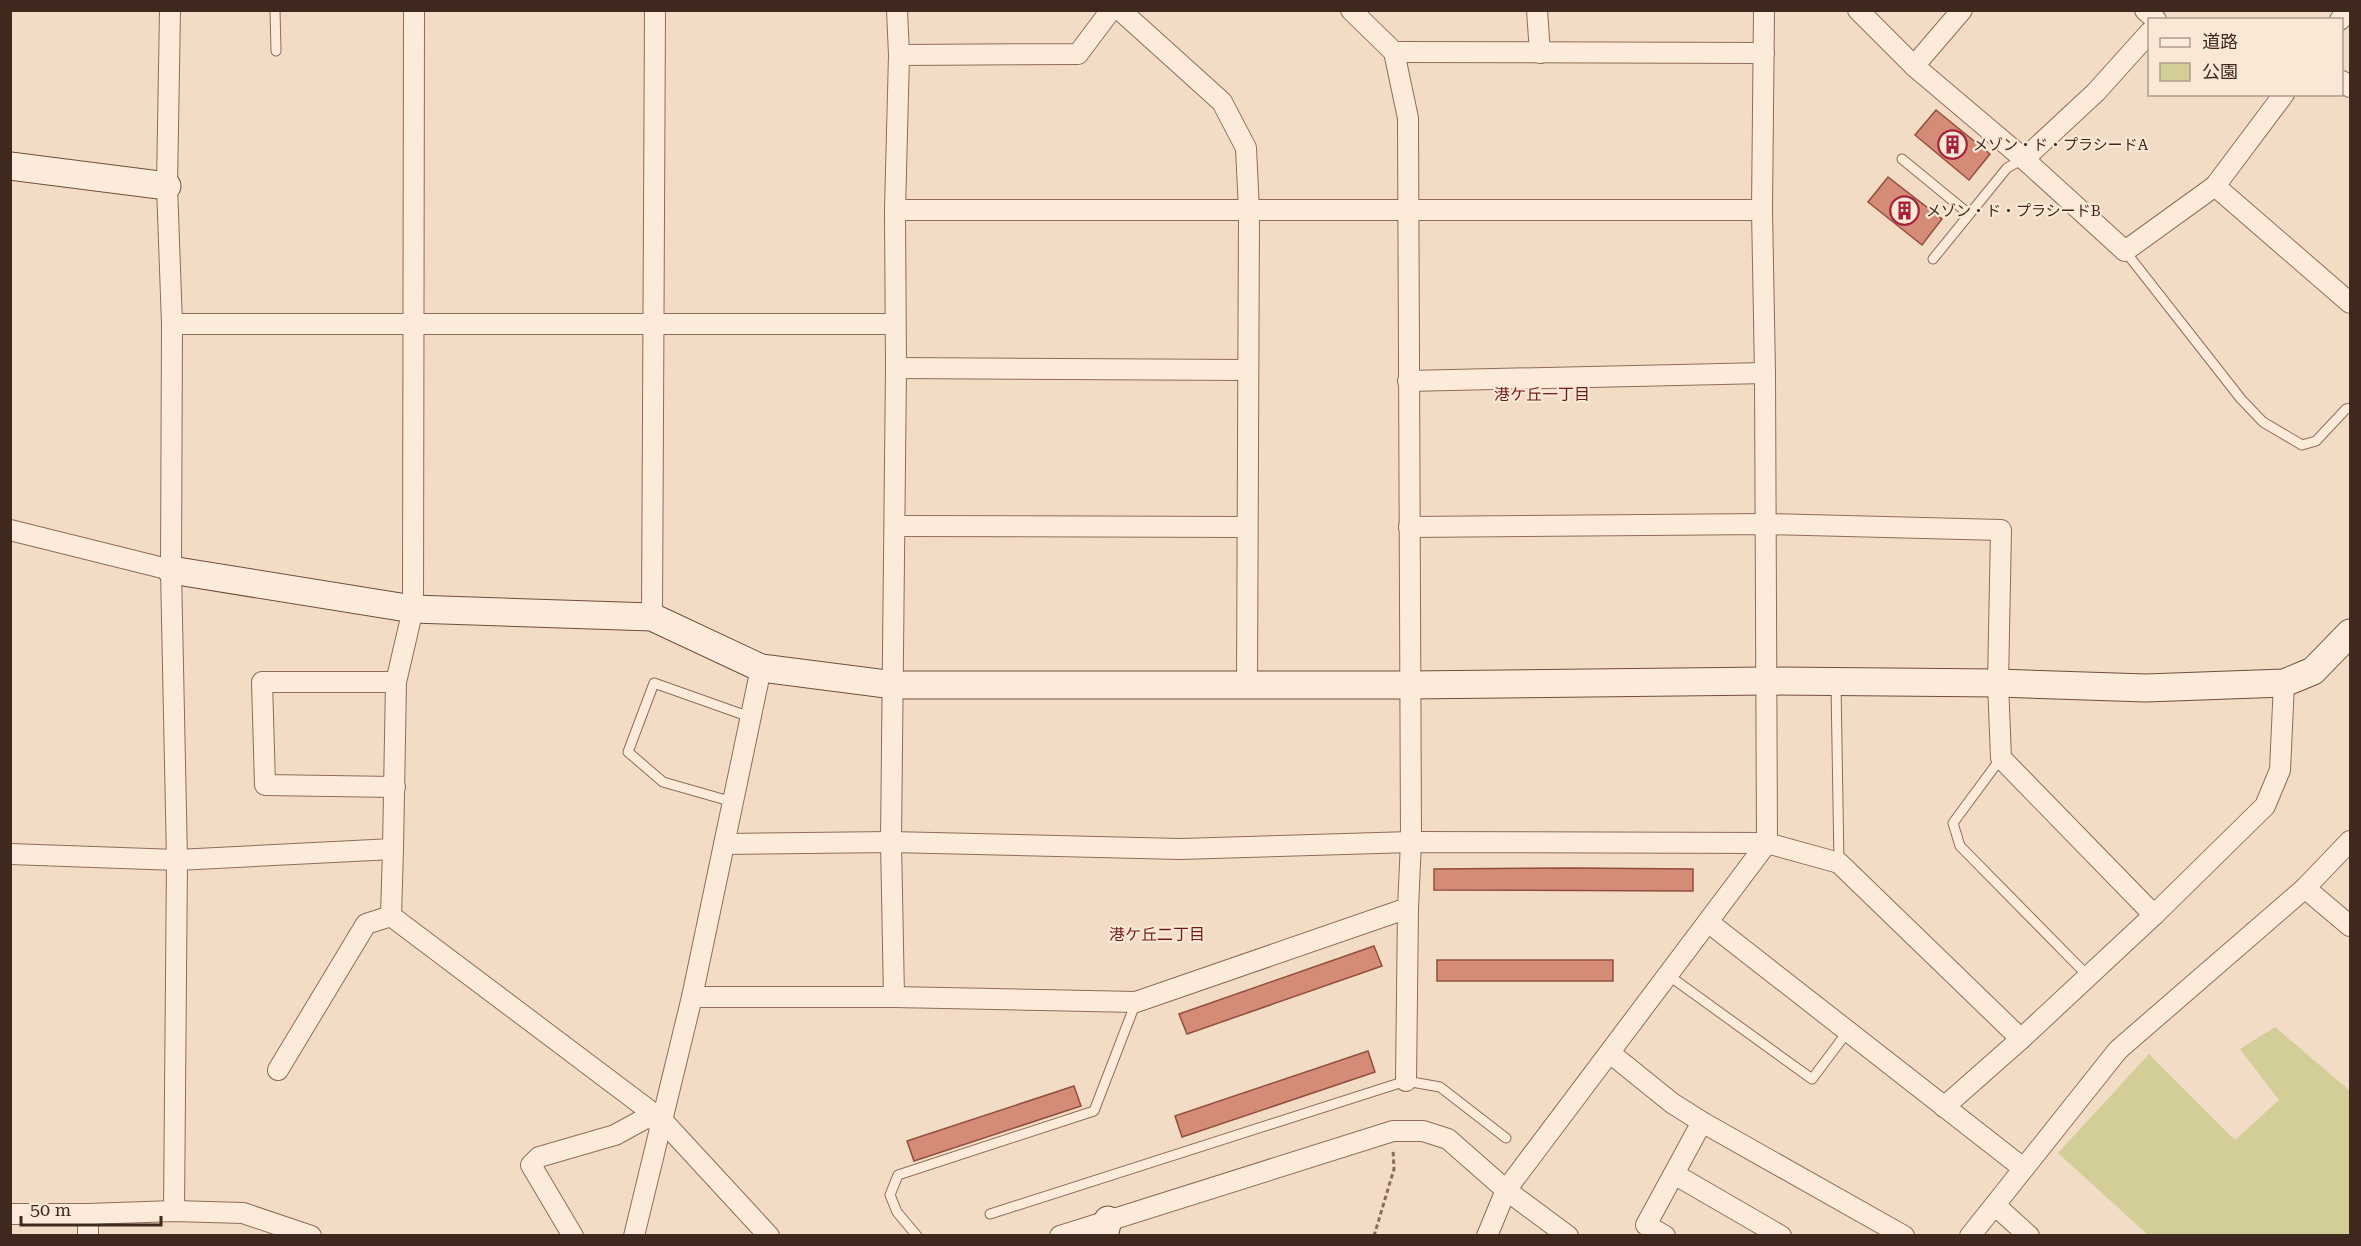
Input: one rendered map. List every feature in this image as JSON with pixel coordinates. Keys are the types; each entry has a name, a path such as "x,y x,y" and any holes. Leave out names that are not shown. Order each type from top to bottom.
{"street":[{"path":"170,10 167,186 172,324 171,570 177,860 174,1211"},
{"path":"391,916 396,682 413,609 414,10"},
{"path":"652,617 655,10"},
{"path":"894,997 891,842 897,368 895,210 899,55 897,10"},
{"path":"899,55 1078,54 1111,10"},
{"path":"1120,10 1222,102 1246,148 1249,211 1247,685"},
{"path":"1351,10 1394,52 1408,118 1411,842 1407,908 1406,1081"},
{"path":"1537,10 1540,53"},
{"path":"1486,1236 1506,1190 1767,843 1762,210 1764,10"},
{"path":"1858,10 1914,66 2024,159 2125,251 2215,186 2282,96"},
{"path":"1914,66 1962,10"},
{"path":"2024,159 2096,92 2148,34"},
{"path":"1394,52 1764,53"},
{"path":"10,166 167,186"},
{"path":"2215,186 2350,303"},
{"path":"895,210 1762,210"},
{"path":"172,324 895,324"},
{"path":"897,368 1247,370"},
{"path":"1408,381 1765,373"},
{"path":"1409,527 1765,524 2001,530 1998,683 2001,758 2154,915"},
{"path":"895,526 1247,527"},
{"path":"10,530 171,570 413,609 652,617 760,668 894,685 1409,685 1765,681 1998,683 2146,688 2284,683 2313,671 2349,639"},
{"path":"634,1236 692,997 760,668"},
{"path":"395,787 265,784 262,682 396,682"},
{"path":"1944,1107 2154,915 2265,806 2280,770 2284,683"},
{"path":"1970,1236 2118,1050 2305,888 2350,841"},
{"path":"724,844 891,842 1180,849 1411,842 1767,843 1839,863 2021,1039"},
{"path":"10,855 177,860 393,849"},
{"path":"2305,888 2350,926"},
{"path":"692,997 894,997 1136,1002 1407,908"},
{"path":"278,1070 366,924 391,916"},
{"path":"391,916 662,1120 769,1236"},
{"path":"1708,922 2023,1168"},
{"path":"1610,1053 1672,1103 1702,1122 1904,1236"},
{"path":"567,1232 531,1165 539,1157 615,1135 646,1118 662,1120"},
{"path":"1665,1236 1646,1225 1702,1122"},
{"path":"1060,1236 1106,1228 1393,1131 1423,1131 1448,1139 1506,1190 1568,1236"},
{"path":"1674,1174 1781,1236"},
{"path":"1996,1206 2029,1236"},
{"path":"10,1214 174,1211 243,1213 311,1236"},
{"path":"88,1214 88,1236"}],"lane":[{"path":"275,10 276,51"},
{"path":"1902,159 1969,214"},
{"path":"1933,259 2007,168 2024,159"},
{"path":"2125,251 2241,399 2263,422 2302,445 2316,441 2346,409 2350,408"},
{"path":"733,801 663,782 628,752 654,683 750,717"},
{"path":"1836,683 1839,863"},
{"path":"2001,758 1953,823 1960,846 2088,976"},
{"path":"1668,975 1812,1079 1848,1031"},
{"path":"917,1236 897,1212 890,1195 898,1175 1094,1111 1136,1002"},
{"path":"990,1214 1406,1081 1440,1087 1506,1138"}],"path":[{"path":"1374,1236 1394,1169 1393,1131"}],"green space":[{"path":"2275,1027 2350,1091 2350,1235 2148,1235 2058,1153 2149,1054 2235,1140 2279,1100 2240,1049"}],"building":[{"name":"メゾン・ド・プラシードA","path":"1936,110 1990,154 1969,180 1915,135"},
{"name":"メゾン・ド・プラシードB","path":"1888,177 1942,219 1922,245 1868,202"},
{"path":"1434,869 1693,869 1693,891 1434,890"},
{"path":"1374,946 1382,966 1187,1034 1179,1014"},
{"path":"1437,960 1613,960 1613,981 1437,981"},
{"path":"1368,1051 1375,1072 1182,1137 1175,1116"},
{"path":"1074,1086 1081,1106 914,1161 907,1141"}],"place":[{"name":"メゾン・ド・プラシードA","path":"1952,145"},
{"name":"メゾン・ド・プラシードB","path":"1905,211"}],"district":[{"name":"港ケ丘一丁目","path":"1542,394"},
{"name":"港ケ丘二丁目","path":"1157,934"}]}
